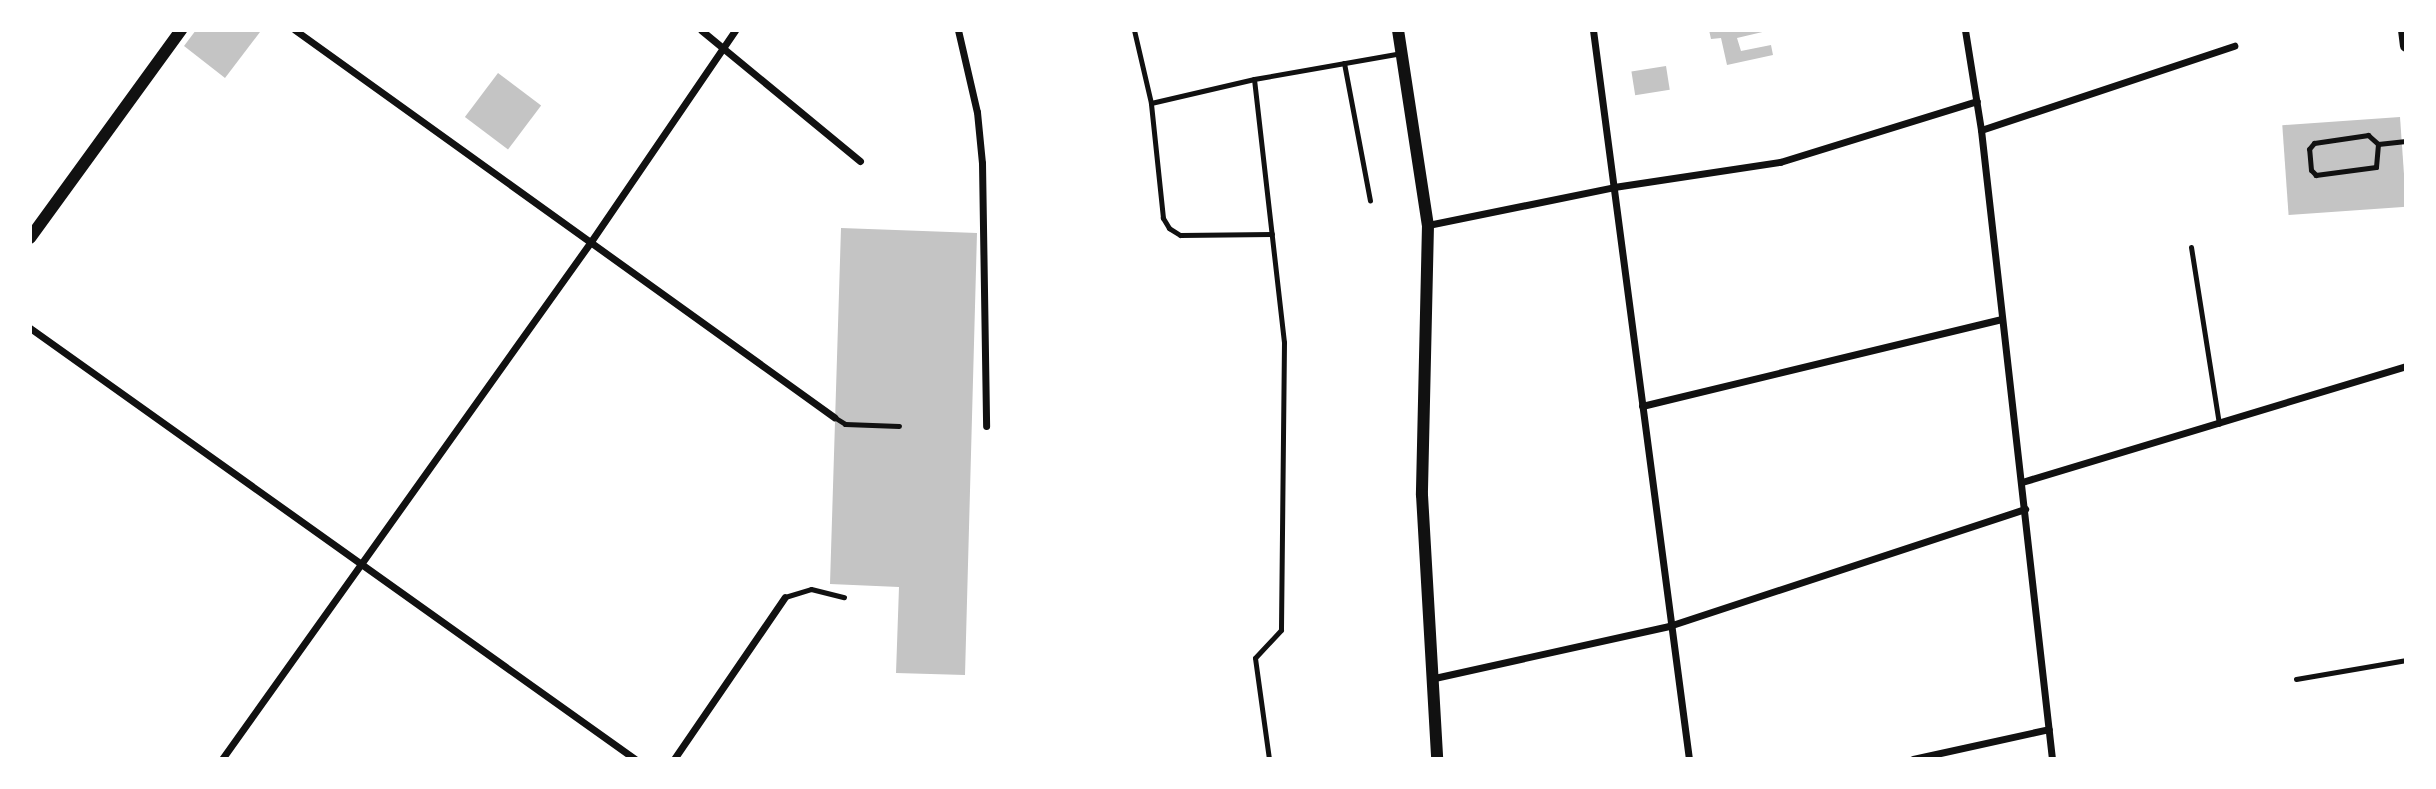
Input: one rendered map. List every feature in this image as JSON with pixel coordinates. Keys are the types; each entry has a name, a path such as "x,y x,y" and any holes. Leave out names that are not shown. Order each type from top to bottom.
{"street":[{"path":"30,238 181,30"},
{"path":"295,30 592,240 834,417"},
{"path":"701,30 860,161"},
{"path":"222,759 592,240 735,30"},
{"path":"958,30 977,112 982,163 986,426"},
{"path":"1398,30 1428,225 1422,495 1430,679 1437,759"},
{"path":"1593,30 1669,626 1689,759"},
{"path":"1965,30 1981,130 2052,759"},
{"path":"2404,30 2406,46"},
{"path":"1981,130 2234,46"},
{"path":"1428,225 1614,187 1780,162 1977,101"},
{"path":"1642,406 2001,319"},
{"path":"30,328 635,759"},
{"path":"2022,482 2406,366"},
{"path":"1430,679 1669,626 2025,509"},
{"path":"674,759 785,597"},
{"path":"1913,759 2049,729"}],"lane":[{"path":"1134,30 1151,103 1163,218 1169,228 1180,235 1272,234"},
{"path":"1151,103 1254,79 1402,53"},
{"path":"1344,63 1370,201"},
{"path":"1254,79 1284,342 1281,630 1255,658 1269,759"},
{"path":"2378,144 2376,167 2316,175 2311,170 2309,149 2314,143 2368,135 2378,144 2406,141"},
{"path":"2191,247 2220,424"},
{"path":"834,417 845,424 899,426"},
{"path":"785,597 811,589 844,597"},
{"path":"2296,679 2406,660"}],"building":[{"path":"196,30 260,32 225,78 184,46"},
{"path":"1709,30 1771,30 1737,38 1741,51 1771,45 1773,55 1727,65 1721,38 1711,39"},
{"path":"1666,66 1670,90 1635,95 1631,71"},
{"path":"498,73 541,105 508,149 465,117"},
{"path":"2400,117 2406,207 2289,215 2282,125"},
{"path":"841,228 977,233 965,675 896,673 899,587 830,584"}]}
